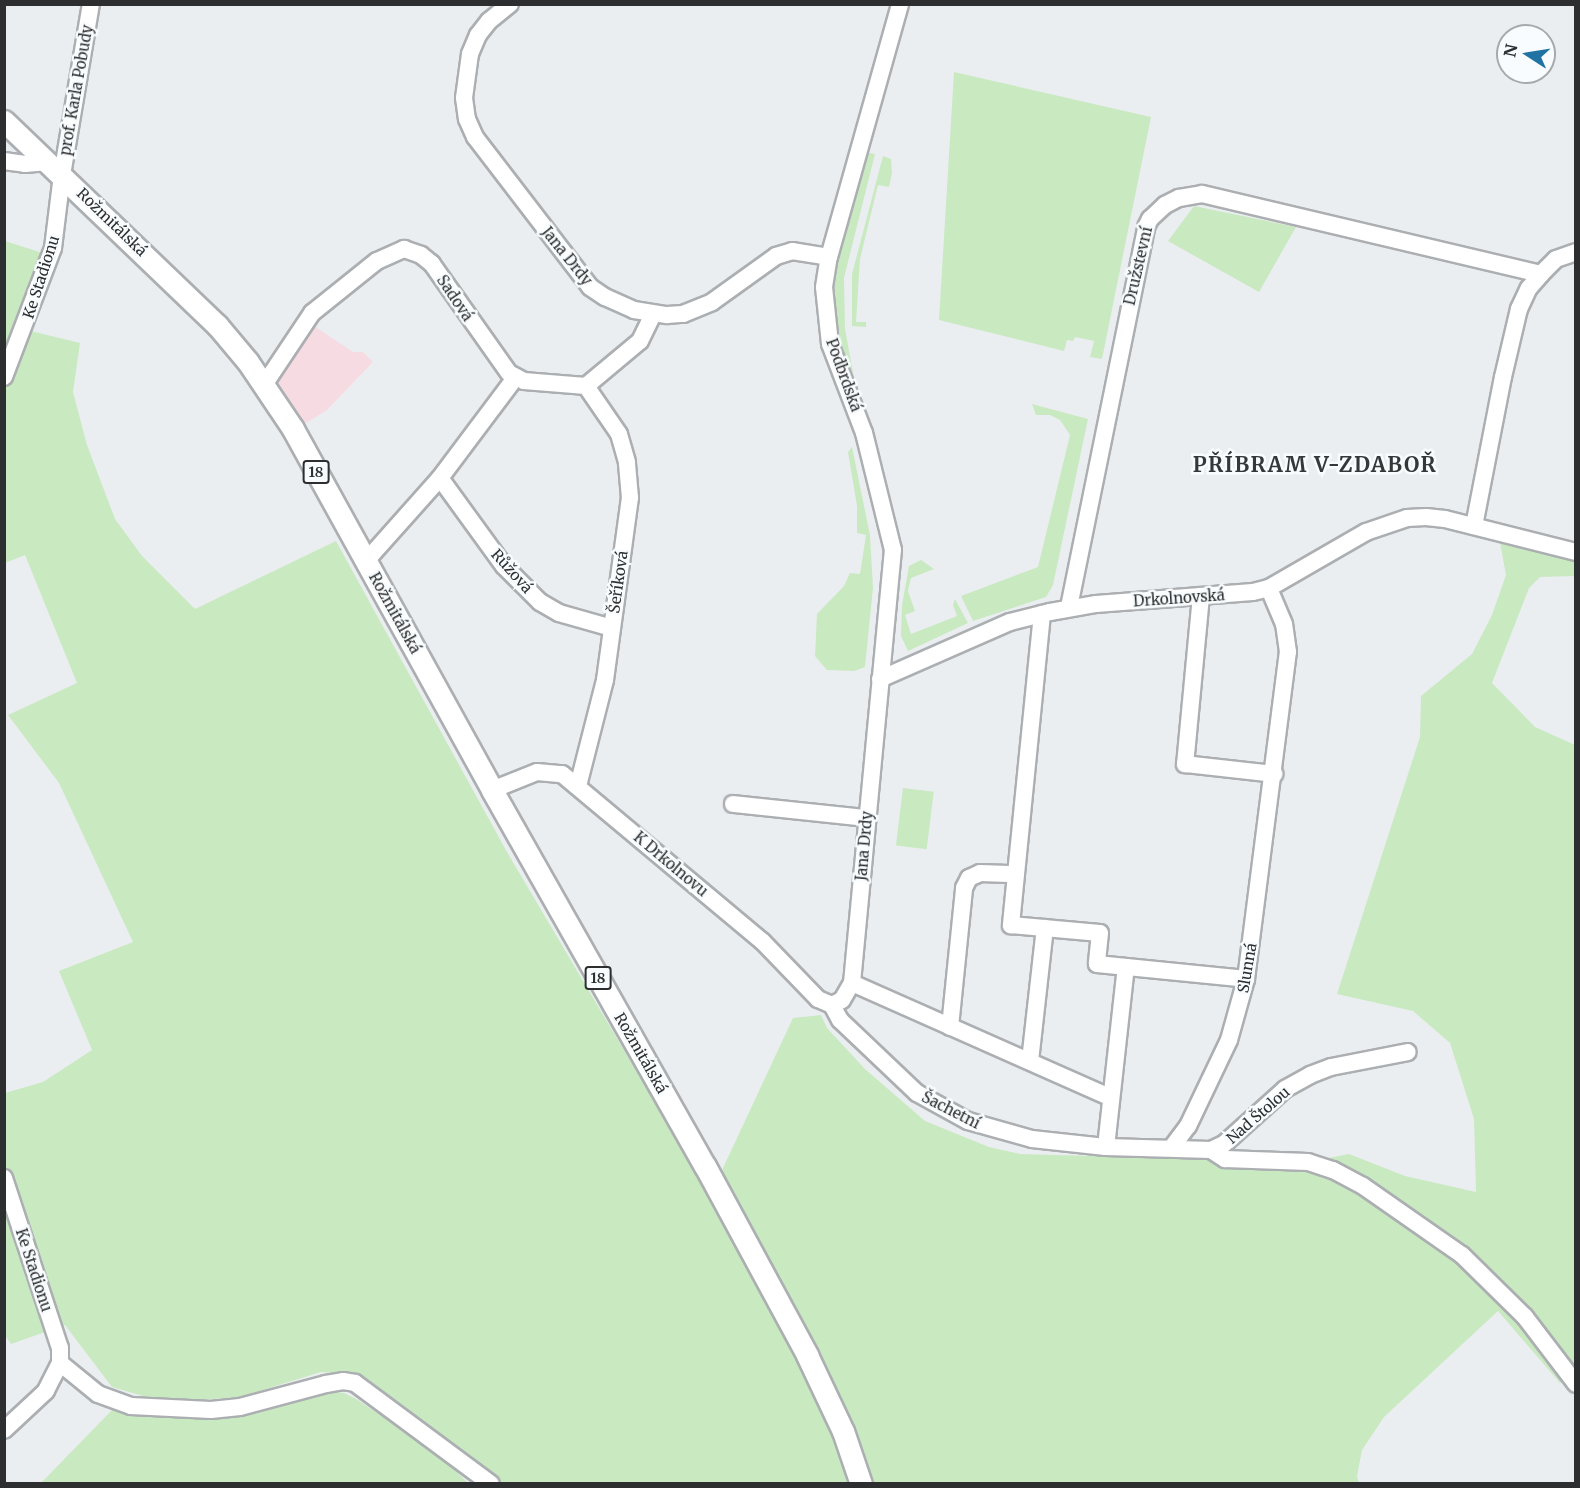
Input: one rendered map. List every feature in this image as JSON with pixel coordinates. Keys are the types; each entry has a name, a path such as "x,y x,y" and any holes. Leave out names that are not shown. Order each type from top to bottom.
{"main road":[{"name":"Rožmitálská","path":"4,121 217,325 264,385 293,429 492,790 705,1166 807,1355 843,1431 861,1484"}],"street":[{"name":"prof. Karla Pobudy","path":"55,168 91,4"},
{"name":"Jana Drdy","path":"510,4 489,21 478,35 470,54 464,98 466,119 475,136 580,277 605,297 634,310 653,314 683,314 712,302 776,256 792,251 829,257"},
{"name":"Podbrdská","path":"880,679 893,550 864,433 830,344 824,287 829,257 900,4"},
{"path":"4,161 55,168"},
{"name":"Ke Stadionu","path":"4,377 53,248 55,168"},
{"name":"Družstevní","path":"1069,607 1146,227 1150,219 1165,205 1179,198 1202,194 1541,274"},
{"name":"Sadová","path":"264,385 312,313 377,261 404,249 421,255 432,264 508,373 515,378"},
{"path":"1474,526 1495,412 1520,309 1529,288 1541,274 1556,259 1575,252"},
{"path":"366,561 440,478 515,378 586,386 640,341 653,314"},
{"name":"Šeříková","path":"578,786 605,680 630,498 627,462 619,434 586,386"},
{"name":"Růžová","path":"440,478 504,566 540,602 559,613 612,628"},
{"name":"Drkolnovská","path":"880,679 992,629 1069,607 1253,592 1269,588 1335,549 1388,523 1426,517 1474,526 1575,552"},
{"name":"Slunná","path":"1172,1147 1188,1126 1229,1040 1246,978 1288,652 1284,624 1269,588"},
{"path":"1201,596 1185,764 1274,774"},
{"path":"1042,614 1011,925 1100,933 1097,964 1246,978"},
{"name":"Jana Drdy","path":"852,983 880,679"},
{"name":"K Drkolnovu","path":"492,790 537,772 561,774 762,941 818,999 832,1005"},
{"path":"733,804 866,818"},
{"path":"950,1027 964,888 969,878 980,873 1016,874"},
{"path":"1030,1061 1045,928"},
{"path":"1106,1147 1126,967"},
{"path":"832,1005 842,1000 852,983 1111,1098"},
{"name":"Šachetní","path":"832,1005 840,1020 917,1093 968,1121 1032,1140 1106,1147 1162,1150 1172,1147 1178,1150 1211,1150"},
{"name":"Nad Štolou","path":"1211,1150 1224,1144 1285,1089 1310,1075 1331,1067 1408,1052"},
{"path":"1211,1150 1225,1159 1308,1162 1334,1170 1364,1186 1462,1255 1525,1317 1575,1384"},
{"name":"Ke Stadionu","path":"4,1178 60,1348 60,1363"},
{"path":"4,1430 46,1391 60,1363 98,1394 131,1406 211,1410 240,1407 343,1381 355,1383 491,1484"}],"shaded area":[{"path":"314,326 353,352 363,352 373,362 327,410 303,425 276,384"}],"green space":[{"path":"954,72 1151,117 1102,359 1090,357 1094,341 1075,337 1073,341 1067,340 1064,351 939,320"},
{"path":"869,153 875,154 844,278 845,329 854,378 863,403 860,405 838,340 833,308 833,277 865,158"},
{"path":"883,156 891,159 892,173 889,187 878,185 860,259 856,322 866,322 866,327 852,326 852,274"},
{"path":"1194,206 1296,227 1259,292 1168,241"},
{"path":"5,241 49,255 5,369"},
{"path":"27,330 80,343 73,392 87,445 115,519 142,556 195,609 336,541 507,852 700,1179 832,1426 853,1483 500,1483 473,1458 362,1375 321,1372 240,1397 186,1401 143,1396 112,1387 65,1325 11,1344 4,1334 5,1093 43,1082 92,1050 59,971 133,942 59,783 8,715 77,683 25,555 5,563 5,384"},
{"path":"1032,404 1088,419 1053,585 1046,597 973,621 961,596 1038,567 1070,435 1060,420 1050,415 1036,415"},
{"path":"852,447 870,535 873,588 865,667 854,671 827,670 815,656 817,614 844,586 850,573 860,574 866,535 857,533 857,506 848,452"},
{"path":"1499,537 1575,554 1575,576 1540,577 1529,588 1492,683 1535,727 1575,745 1575,1373 1560,1383 1498,1311 1384,1417 1362,1450 1357,1476 1359,1483 868,1483 721,1187 723,1168 793,1018 821,1015 827,1028 865,1069 925,1121 989,1147 1020,1154 1308,1162 1349,1154 1405,1176 1476,1192 1474,1119 1450,1043 1413,1011 1337,994 1420,737 1421,696 1472,654 1492,615 1506,575"},
{"path":"921,560 934,569 911,578 908,591 915,611 905,615 911,634 957,616 953,605 955,599 968,623 908,651 901,636 902,605 909,566"},
{"path":"903,788 934,792 927,849 896,846"},
{"path":"329,1391 344,1393 358,1400 443,1458 468,1483 40,1484 113,1409 146,1412"}],"district":[{"name":"PŘÍBRAM V-ZDABOŘ","path":"1315,465"}]}
